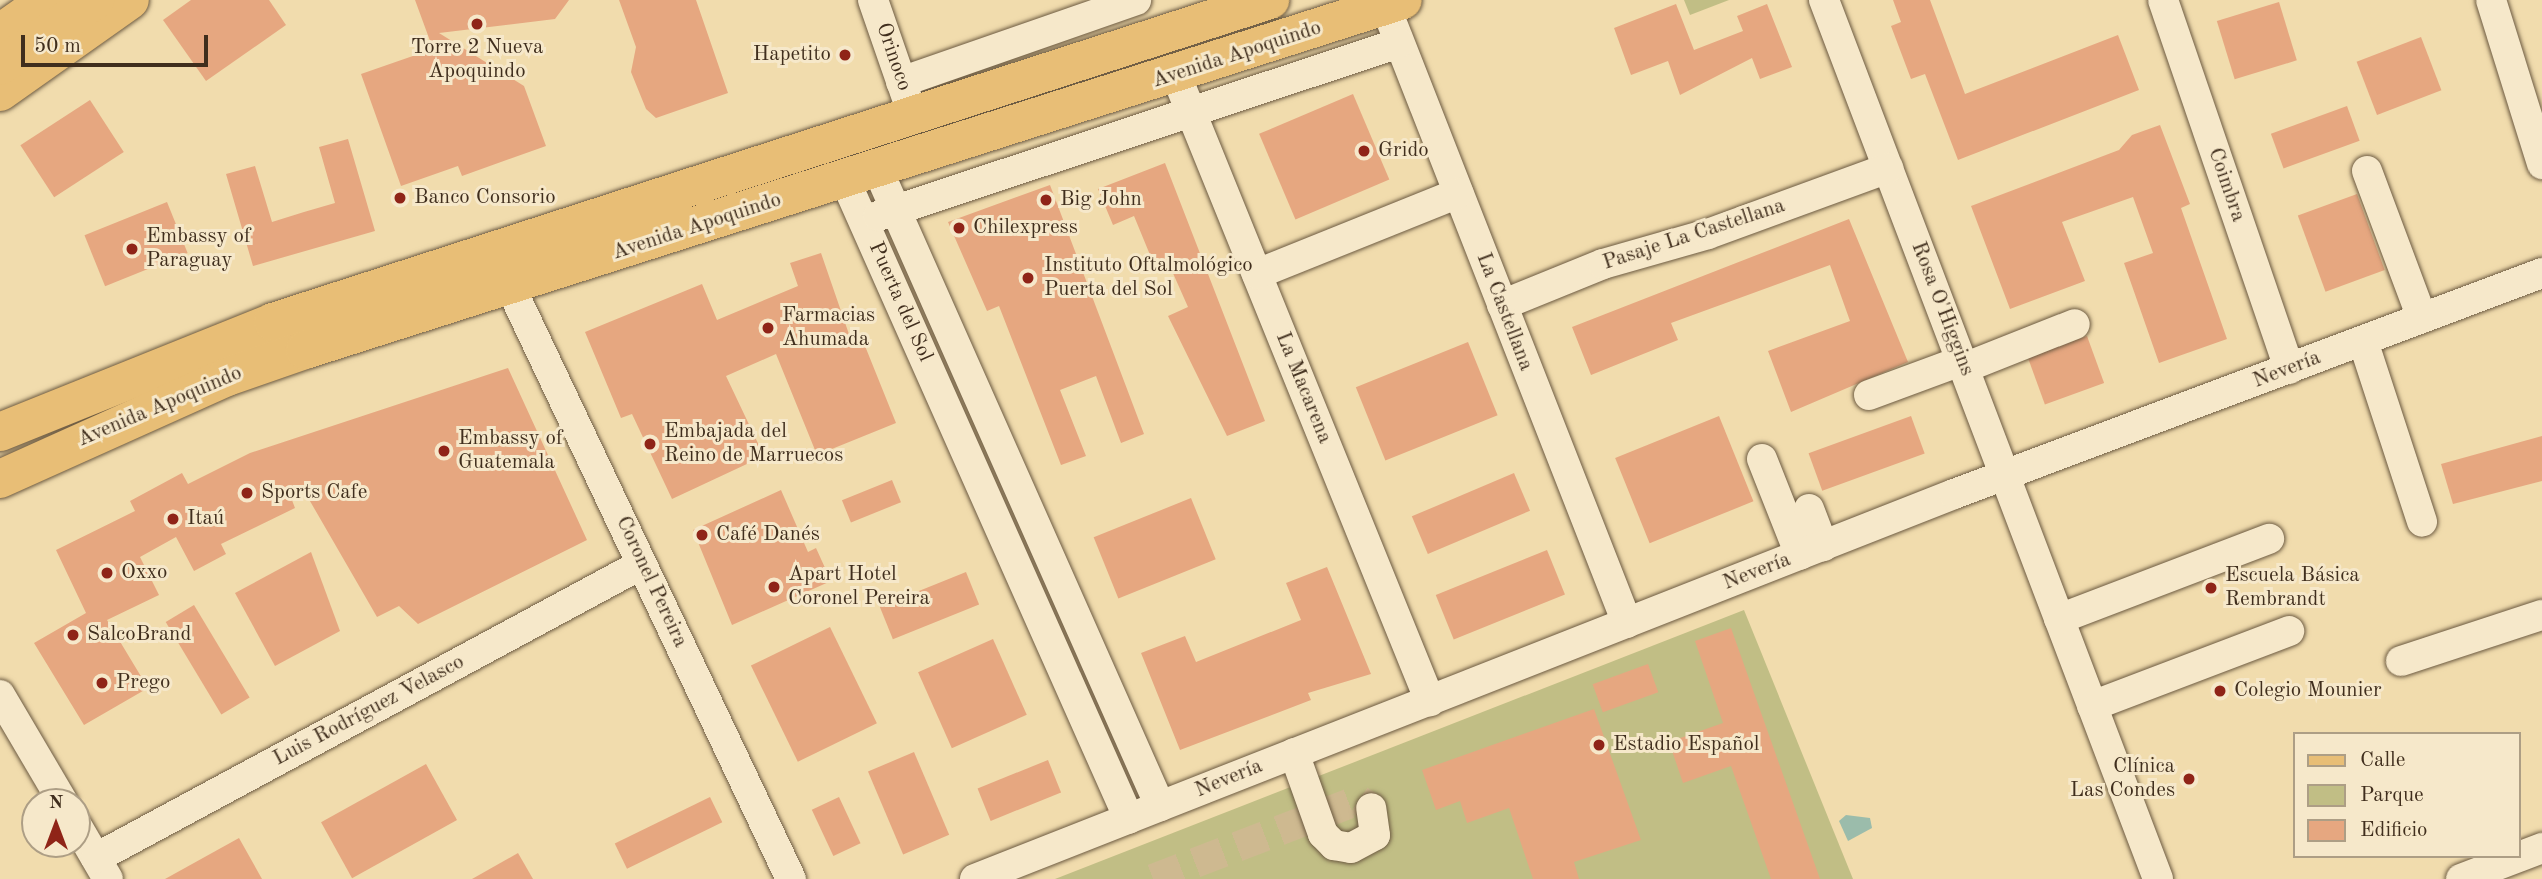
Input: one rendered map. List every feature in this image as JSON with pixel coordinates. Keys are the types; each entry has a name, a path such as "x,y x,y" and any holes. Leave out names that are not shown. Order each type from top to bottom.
{"main road":[{"path":"0,33 47,0"},
{"path":"0,66 95,0"},
{"path":"0,92 130,0"},
{"name":"Avenida Apoquindo","path":"0,432 273,322 907,98 1270,0"},
{"name":"Avenida Apoquindo","path":"0,478 227,377 1176,75 1390,2"}],"street":[{"name":"Orinoco","path":"873,0 907,98"},
{"path":"907,98 1136,0"},
{"name":"Rosa O'Higgins","path":"1824,0 2158,879"},
{"name":"Coimbra","path":"2163,0 2289,369"},
{"path":"2491,0 2542,164"},
{"name":"La Castellana","path":"1390,2 1399,43 1627,623"},
{"path":"864,220 1192,114 1399,43"},
{"name":"La Macarena","path":"1176,75 1430,701"},
{"name":"Pasaje La Castellana","path":"1502,305 1603,264 1708,234 1888,169"},
{"path":"2367,171 2422,318"},
{"name":"Puerta del Sol","path":"862,175 896,210 1160,806"},
{"name":"Puerta del Sol","path":"862,175 864,220 1129,818"},
{"path":"1257,274 1458,193"},
{"name":"Nevería","path":"975,879 2004,475 2542,273"},
{"name":"Coronel Pereira","path":"510,286 791,879"},
{"path":"1869,395 2075,324"},
{"path":"2363,341 2423,523"},
{"path":"955,425 985,413"},
{"path":"1762,459 1812,551"},
{"path":"1808,509 1812,551"},
{"path":"2059,619 2269,540"},
{"name":"Luis Rodríguez Velasco","path":"102,868 642,564"},
{"path":"1038,611 1068,600"},
{"path":"2401,661 2542,615"},
{"path":"2092,705 2289,631"},
{"path":"0,695 55,788"},
{"path":"1294,753 1323,834 1334,845 1358,846 1375,835 1371,808"},
{"path":"2521,854 2542,848"},
{"path":"91,850 102,868"},
{"path":"2463,871 2508,858"}],"green space":[{"path":"1684,0 1729,0 1690,15"},
{"name":"Estadio Español","path":"1744,610 1853,879 1055,879"}],"shaded area":[{"path":"1846,815 1870,818 1872,828 1848,841 1839,821"}],"building":[{"path":"191,0 269,0 286,25 206,81 163,20"},
{"path":"415,0 569,0 555,19 439,33 524,86 546,146 462,176 458,166 401,186 361,74 433,49"},
{"path":"619,0 696,0 728,93 656,118 646,109 631,72 636,47"},
{"path":"1893,0 1930,0 1965,94 2118,35 2139,90 1958,160 1925,74 1911,79 1891,26 1901,22"},
{"path":"2279,2 2297,60 2235,79 2217,21"},
{"path":"1676,4 1694,50 1743,31 1737,16 1767,4 1792,67 1760,79 1752,58 1680,95 1668,61 1631,75 1614,28"},
{"path":"2421,37 2441,90 2377,115 2357,62"},
{"path":"1353,94 1389,180 1295,219 1259,134"},
{"path":"90,100 124,152 54,197 20,145"},
{"path":"2347,106 2360,141 2284,168 2271,134"},
{"path":"2160,125 2190,204 2181,208 2227,339 2159,363 2124,263 2153,253 2133,197 2062,222 2085,281 2010,309 1971,206 2119,150 2132,135"},
{"path":"348,139 375,231 253,266 226,174 255,166 272,222 335,203 319,147"},
{"path":"1165,163 1265,421 1227,436 1168,316 1188,307 1168,262 1155,267 1134,216 1113,225 1098,189"},
{"path":"1050,185 1144,434 1121,443 1096,376 1060,390 1086,456 1061,465 999,306 987,311 948,222"},
{"path":"2357,194 2385,270 2326,292 2298,216"},
{"path":"167,202 188,253 105,286 84,235"},
{"path":"1849,219 1908,362 1791,412 1768,351 1850,321 1830,265 1671,323 1678,340 1591,375 1572,327"},
{"path":"821,253 851,340 861,336 896,423 817,455 776,354 726,376 764,456 672,499 632,414 621,418 585,332 702,284 717,320 798,286 790,263"},
{"path":"2087,336 2104,383 2045,405 2028,358"},
{"path":"1468,342 1498,415 1385,461 1356,387"},
{"path":"508,368 587,540 418,624 399,606 377,617 303,489 290,495 295,508 221,544 226,554 194,571 176,537 140,557 159,595 107,620 148,688 84,725 34,643 86,613 56,550 135,511 130,501 182,473 188,484 250,453"},
{"path":"1719,416 1753,501 1650,543 1615,458"},
{"path":"1911,416 1925,454 1822,491 1809,453"},
{"path":"2542,436 2542,481 2453,504 2441,464"},
{"path":"1514,473 1530,511 1428,554 1412,516"},
{"path":"892,480 901,502 851,522 842,500"},
{"path":"781,490 808,552 816,548 831,581 732,625 693,530"},
{"path":"1191,498 1216,559 1118,599 1094,537"},
{"path":"1547,550 1565,595 1454,639 1436,595"},
{"path":"311,552 340,631 275,666 235,593"},
{"path":"1327,567 1371,674 1308,693 1311,700 1180,750 1141,653 1185,636 1196,662 1301,620 1286,583"},
{"path":"966,572 979,604 893,639 880,607"},
{"path":"194,605 250,698 221,715 166,622"},
{"path":"830,627 877,723 798,762 751,666"},
{"path":"1731,628 1820,879 1771,879 1731,766 1683,783 1669,742 1723,723 1695,641"},
{"path":"993,639 1027,715 952,748 918,672"},
{"path":"1648,664 1658,692 1603,712 1593,684"},
{"path":"1594,709 1641,840 1574,862 1579,879 1533,879 1509,808 1467,823 1460,801 1436,810 1422,770"},
{"path":"914,752 949,835 903,854 868,772"},
{"path":"1048,760 1061,792 991,821 978,788"},
{"path":"426,764 457,820 352,878 321,822"},
{"path":"710,797 722,822 627,869 615,843"},
{"path":"839,797 861,843 833,856 812,810"},
{"path":"239,838 262,879 165,879"},
{"path":"518,853 533,879 472,879"}],"tunnel":[{"path":"1153,879 1359,800 1371,808"}],"place":[{"name":"Torre 2 Nueva Apoquindo","path":"477,24"},
{"name":"Hapetito","path":"845,55"},
{"name":"Grido","path":"1364,151"},
{"name":"Banco Consorio","path":"400,198"},
{"name":"Big John","path":"1046,200"},
{"name":"Chilexpress","path":"959,228"},
{"name":"Embassy of Paraguay","path":"132,249"},
{"name":"Instituto Oftalmológico Puerta del Sol","path":"1028,278"},
{"name":"Farmacias Ahumada","path":"768,328"},
{"name":"Embajada del Reino de Marruecos","path":"650,444"},
{"name":"Embassy of Guatemala","path":"444,451"},
{"name":"Sports Cafe","path":"247,493"},
{"name":"Itaú","path":"173,519"},
{"name":"Café Danés","path":"702,535"},
{"name":"Oxxo","path":"107,573"},
{"name":"Apart Hotel Coronel Pereira","path":"774,587"},
{"name":"Escuela Básica Rembrandt","path":"2211,588"},
{"name":"SalcoBrand","path":"73,635"},
{"name":"Prego","path":"102,683"},
{"name":"Colegio Mounier","path":"2220,691"},
{"name":"Estadio Español","path":"1599,745"},
{"name":"Clínica Las Condes","path":"2189,779"}]}
